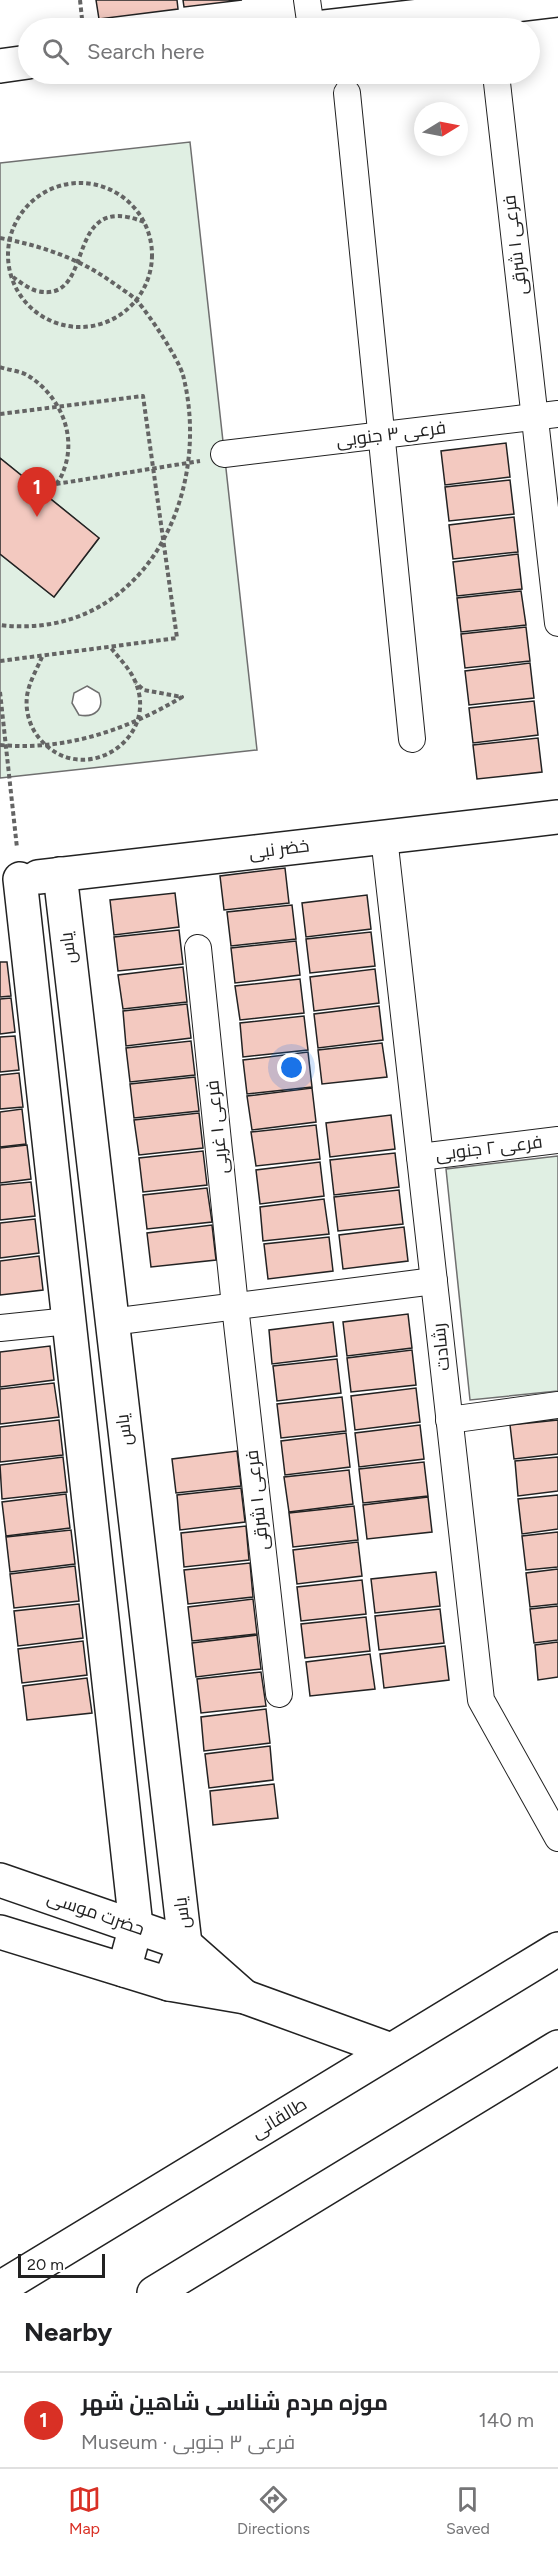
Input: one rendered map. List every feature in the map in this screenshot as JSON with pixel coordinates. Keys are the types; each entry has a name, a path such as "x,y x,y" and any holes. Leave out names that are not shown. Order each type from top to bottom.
{"street":[{"path":"307,0 310,18"},
{"path":"489,18 558,0"},
{"path":"0,66 18,63"},
{"name":"فرعی ۱ شرقی","path":"497,84 546,415"},
{"path":"347,93 412,739"},
{"path":"546,415 558,623"},
{"name":"فرعی ۳ جنوبی","path":"224,454 546,415"},
{"name":"خضر نبی","path":"10,880 558,817"},
{"name":"رشادت","path":"384,837 481,1700 558,1838"},
{"name":"یاس","path":"60,874 185,1944 169,1984"},
{"path":"10,880 69,1321 136,1926 124,1970"},
{"name":"فرعی ۱ غربی","path":"198,948 235,1306"},
{"name":"فرعی ۲ جنوبی","path":"420,1157 558,1140"},
{"path":"111,1322 434,1281"},
{"name":"فرعی ۱ شرقی","path":"235,1306 279,1694"},
{"path":"0,1328 69,1321"},
{"path":"450,1420 558,1405"},
{"name":"حضرت موسی","path":"0,1880 185,1944 245,1997"},
{"name":"حضرت موسی","path":"0,1932 169,1984 245,1997 391,2050"},
{"name":"طالقانی","path":"0,2288 558,1949"},
{"path":"154,2293 558,2047"}],"path":[{"path":"81,0 82,18"},
{"path":"70,183 93,184 113,191 131,204 144,222 151,241 152,262 147,283 137,300 121,316 100,325 78,328 56,324 36,313 21,297 11,276 8,258 9,240 18,219 31,202 50,189 70,183"},
{"path":"11,276 37,291 63,288 72,278 85,240 94,225 109,216 126,215 144,222"},
{"path":"0,238 78,261 137,300 159,331 182,373 190,420 188,464 175,516 149,565 104,606 73,619 45,626 0,625"},
{"path":"0,367 26,374 46,390 60,407 70,438 63,472 47,496"},
{"path":"0,414 143,396 177,638 0,661"},
{"path":"56,484 188,464"},
{"path":"0,745 46,747 90,738 138,720 182,697 144,690 111,648"},
{"path":"42,656 27,696 31,724 34,732 46,747 62,756 80,761 99,759 116,750 129,737 138,720 140,701 136,682"},
{"path":"0,692 6,746 10,880"}],"green space":[{"path":"190,142 257,750 0,778 0,554 54,597 99,538 0,458 0,163","holes":["87,686 99,693 100,708 94,714 79,715 72,703 74,693"]},
{"path":"558,1156 558,1391 470,1400 446,1169"}],"building":[{"path":"96,0 177,0 178,9 99,18"},
{"path":"183,0 242,0 184,7"},
{"path":"506,443 510,477 445,485 441,451"},
{"path":"0,458 99,538 54,597 0,554"},
{"path":"510,480 514,514 449,521 445,487"},
{"path":"514,517 518,552 453,559 449,525"},
{"path":"518,554 522,589 457,596 453,562"},
{"path":"521,591 526,625 461,632 457,598"},
{"path":"526,627 530,661 465,668 461,634"},
{"path":"530,663 534,698 469,705 465,671"},
{"path":"534,701 538,735 473,743 469,708"},
{"path":"538,738 542,772 477,779 473,745"},
{"path":"285,868 289,903 224,910 220,876"},
{"path":"175,893 179,927 114,935 110,900"},
{"path":"367,895 371,929 306,937 302,903"},
{"path":"292,905 296,939 231,946 227,912"},
{"path":"179,930 183,964 118,971 114,937"},
{"path":"371,932 375,966 310,973 306,939"},
{"path":"296,941 300,975 235,983 231,948"},
{"path":"0,962 7,962 11,996 0,997"},
{"path":"183,967 187,1002 123,1009 118,975"},
{"path":"375,969 379,1003 314,1011 310,977"},
{"path":"300,979 304,1013 240,1020 235,986"},
{"path":"11,998 15,1032 0,1034 0,999"},
{"path":"187,1004 191,1038 126,1046 123,1011"},
{"path":"379,1006 383,1040 318,1048 314,1014"},
{"path":"304,1016 308,1050 243,1057 240,1023"},
{"path":"15,1036 19,1070 0,1072 0,1037"},
{"path":"191,1041 195,1075 130,1082 126,1048"},
{"path":"382,1043 387,1077 322,1084 318,1050"},
{"path":"308,1052 312,1087 247,1094 243,1060"},
{"path":"19,1073 23,1107 0,1109 0,1075"},
{"path":"195,1077 199,1111 134,1118 130,1084"},
{"path":"312,1088 316,1122 252,1130 247,1096"},
{"path":"22,1109 26,1144 0,1147 0,1112"},
{"path":"199,1113 203,1148 139,1155 134,1120"},
{"path":"391,1115 395,1149 330,1157 326,1123"},
{"path":"316,1125 320,1159 256,1166 251,1132"},
{"path":"27,1145 31,1179 0,1183 0,1148"},
{"path":"203,1151 207,1185 143,1192 139,1158"},
{"path":"395,1153 399,1187 334,1195 330,1160"},
{"path":"320,1162 324,1196 260,1204 256,1170"},
{"path":"31,1182 35,1216 0,1220 0,1185"},
{"path":"207,1188 212,1222 147,1229 143,1195"},
{"path":"399,1190 403,1224 338,1231 334,1197"},
{"path":"324,1199 329,1234 263,1241 260,1207"},
{"path":"35,1219 39,1253 0,1258 0,1223"},
{"path":"212,1225 216,1260 151,1267 147,1233"},
{"path":"404,1227 408,1261 343,1269 339,1235"},
{"path":"329,1237 333,1271 268,1279 264,1244"},
{"path":"39,1256 43,1290 0,1295 0,1261"},
{"path":"408,1314 412,1348 347,1356 343,1322"},
{"path":"333,1322 337,1356 272,1364 269,1330"},
{"path":"50,1346 54,1380 0,1387 0,1352"},
{"path":"412,1350 416,1385 351,1392 347,1358"},
{"path":"337,1359 341,1393 277,1401 273,1366"},
{"path":"54,1383 59,1417 0,1424 0,1389"},
{"path":"416,1388 420,1422 355,1430 351,1396"},
{"path":"342,1397 346,1431 281,1438 277,1404"},
{"path":"59,1420 63,1455 0,1462 0,1427"},
{"path":"558,1420 558,1454 514,1459 510,1425"},
{"path":"420,1425 424,1459 359,1467 355,1433"},
{"path":"346,1433 350,1467 285,1475 281,1441"},
{"path":"237,1451 241,1486 176,1493 172,1459"},
{"path":"63,1457 67,1492 2,1499 0,1465"},
{"path":"558,1457 558,1491 518,1496 515,1461"},
{"path":"424,1462 428,1496 363,1503 359,1469"},
{"path":"349,1470 353,1504 289,1512 284,1477"},
{"path":"241,1488 245,1522 180,1530 177,1495"},
{"path":"66,1494 70,1528 6,1536 2,1502"},
{"path":"558,1495 558,1529 522,1534 518,1499"},
{"path":"428,1497 432,1532 367,1539 363,1505"},
{"path":"354,1506 358,1540 293,1547 289,1513"},
{"path":"246,1526 249,1560 184,1567 181,1533"},
{"path":"71,1530 75,1564 10,1572 6,1537"},
{"path":"558,1532 558,1567 526,1570 522,1536"},
{"path":"358,1542 362,1576 297,1584 293,1550"},
{"path":"250,1563 253,1597 188,1604 184,1570"},
{"path":"75,1566 79,1601 14,1608 10,1574"},
{"path":"558,1569 558,1604 530,1607 526,1573"},
{"path":"436,1572 440,1606 375,1613 371,1579"},
{"path":"362,1580 366,1614 301,1621 297,1587"},
{"path":"253,1599 257,1634 192,1641 188,1607"},
{"path":"79,1604 83,1638 18,1646 14,1611"},
{"path":"558,1606 558,1640 534,1643 530,1609"},
{"path":"440,1609 444,1643 379,1650 375,1616"},
{"path":"366,1617 370,1651 305,1658 301,1624"},
{"path":"257,1635 261,1669 196,1677 192,1643"},
{"path":"83,1641 87,1675 22,1683 18,1649"},
{"path":"558,1642 558,1677 538,1680 535,1645"},
{"path":"445,1646 449,1680 384,1688 380,1654"},
{"path":"370,1654 375,1689 310,1696 306,1662"},
{"path":"261,1672 266,1706 201,1713 197,1679"},
{"path":"87,1678 92,1713 27,1720 23,1686"},
{"path":"266,1709 270,1743 204,1751 201,1717"},
{"path":"270,1746 273,1780 209,1788 205,1754"},
{"path":"274,1784 278,1818 213,1825 210,1791"}],"place":[{"name":"موزه مردم شناسی شاهین شهر","path":"37,517"}]}
